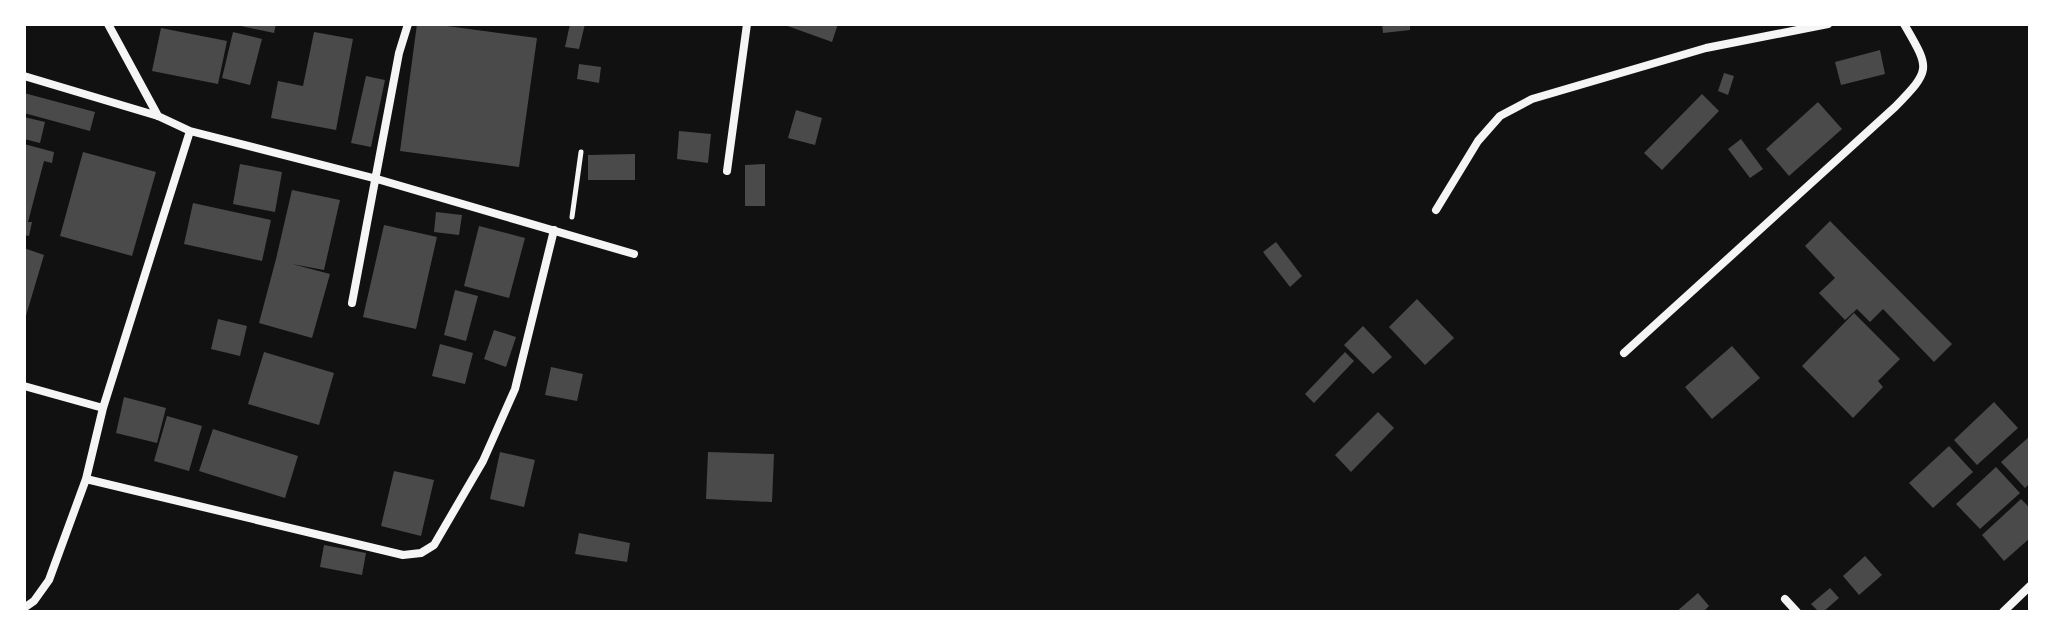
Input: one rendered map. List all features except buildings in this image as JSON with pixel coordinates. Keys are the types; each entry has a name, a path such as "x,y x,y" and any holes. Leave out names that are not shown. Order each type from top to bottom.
{"street":[{"path":"108,24 158,116"},
{"path":"352,303 399,53 408,24"},
{"path":"727,171 747,24"},
{"path":"1436,210 1478,141 1500,116 1532,99 1706,48 1828,24"},
{"path":"1624,353 1919,83 1923,63 1904,24"},
{"path":"24,76 158,116 190,131 377,179 634,254"},
{"path":"24,608 34,601 49,580 86,479 103,408 190,131"},
{"path":"86,479 389,552 403,555 421,553 434,545 446,527 483,461 515,389 554,230"},
{"path":"24,386 103,408"},
{"path":"2003,612 2030,586"},
{"path":"1785,599 1797,612"}],"path":[{"path":"570,234 581,152"}]}
